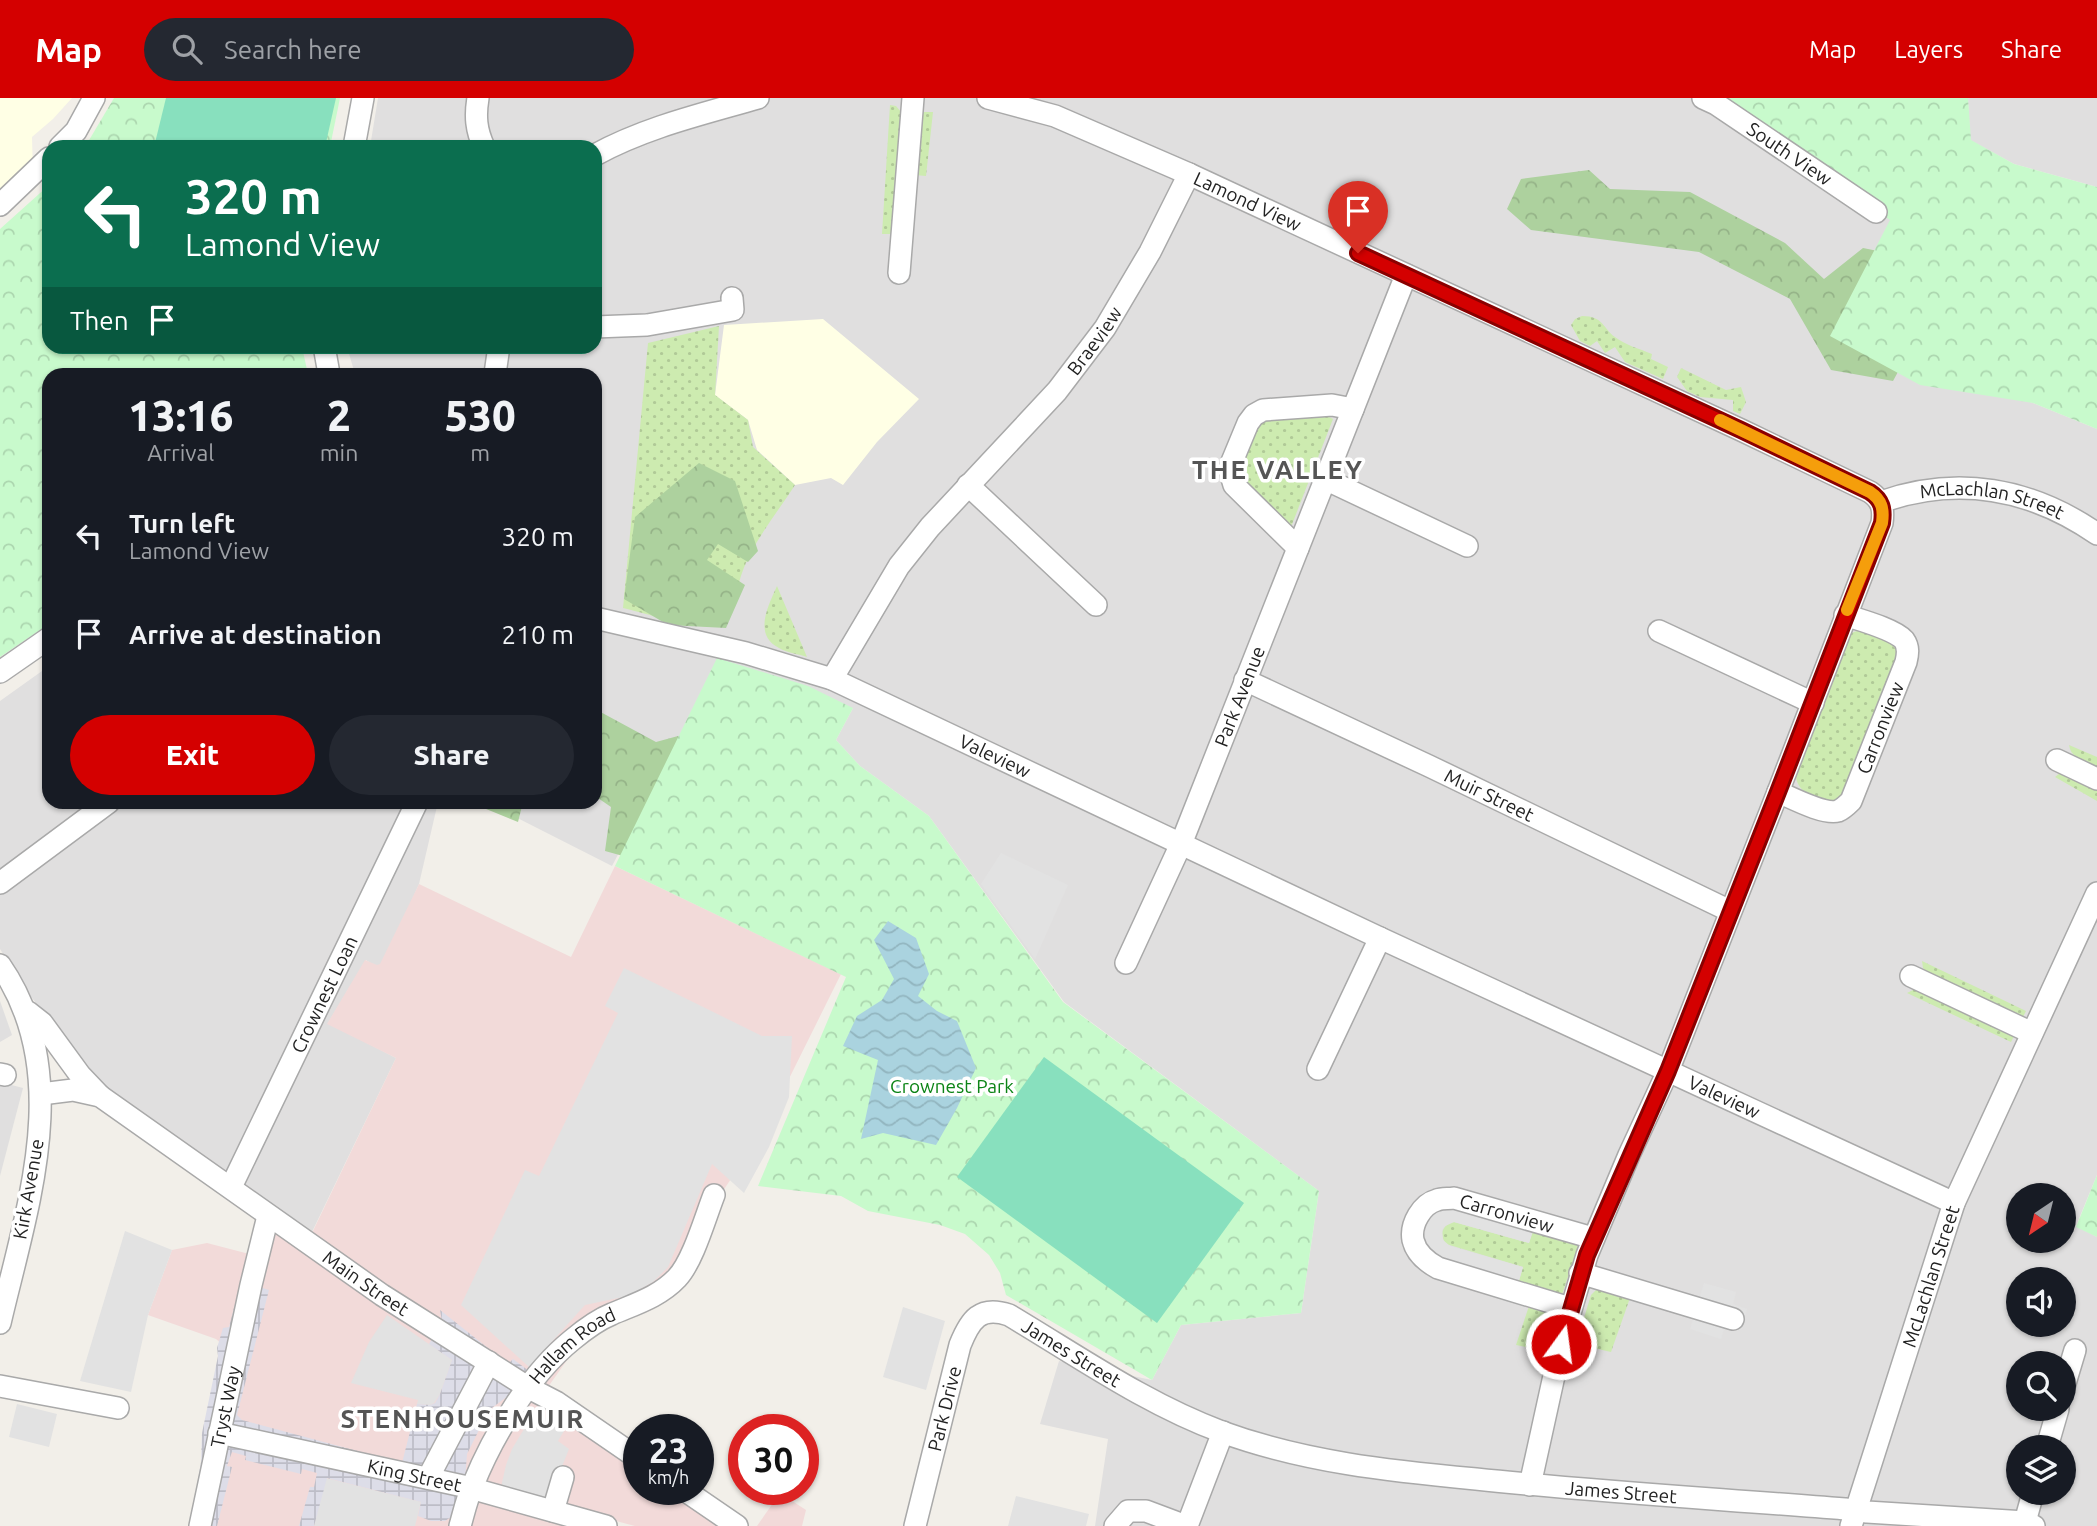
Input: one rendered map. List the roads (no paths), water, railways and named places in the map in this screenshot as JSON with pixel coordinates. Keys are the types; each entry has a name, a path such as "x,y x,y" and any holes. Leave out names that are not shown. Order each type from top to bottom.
{"street":[{"path":"67,140 76,131 94,98"},
{"path":"355,140 363,98"},
{"path":"478,98 477,129 481,140"},
{"path":"602,151 699,106 758,98"},
{"path":"899,273 913,98"},
{"name":"Lamond View","path":"988,98 1060,107 1189,174 1776,446 1870,492 1881,502"},
{"name":"South View","path":"1703,98 1716,104 1877,212"},
{"path":"0,205 42,165"},
{"name":"Braeview","path":"832,679 900,566 930,527 1056,391 1105,328 1150,252 1189,174"},
{"name":"Park Avenue","path":"1126,963 1181,844 1406,275"},
{"path":"602,327 648,325 733,310 732,298"},
{"path":"1298,548 1234,485 1231,464 1248,423 1254,415 1263,410 1332,405 1353,409"},
{"path":"1325,479 1467,546"},
{"path":"968,485 1096,604"},
{"name":"McLachlan Street","path":"1881,502 1937,488 1990,491 2039,502 2097,534"},
{"path":"1530,1485 1580,1273 1668,1071 1778,792 1882,523 1884,512 1881,502"},
{"name":"Carronview","path":"1778,792 1826,811 1840,811 1846,807 1851,801 1906,662 1907,647 1897,635 1846,615"},
{"name":"Valeview","path":"602,620 746,653 832,679 1380,938 1954,1203"},
{"path":"1659,631 1813,702"},
{"path":"0,672 42,643"},
{"name":"Muir Street","path":"1245,680 1730,911"},
{"path":"2057,760 2097,779"},
{"path":"0,883 100,809"},
{"name":"Crownest Loan","path":"231,1187 414,809"},
{"name":"McLachlan Street","path":"1853,1518 1954,1203 2097,893"},
{"path":"1318,1069 1380,938"},
{"name":"Main Street","path":"0,965 24,1008 31,1030 39,1067 41,1094 73,1090 100,1096"},
{"path":"1911,976 2032,1033"},
{"name":"Main Street","path":"24,1008 42,1023 61,1052 100,1096 382,1295 529,1388 556,1402 623,1448"},
{"name":"Kirk Avenue","path":"0,1323 34,1178 41,1094"},
{"name":"Hallam Road","path":"460,1526 472,1488 496,1436 529,1388 569,1342 589,1326 649,1299 678,1277 687,1263 714,1195"},
{"name":"Carronview","path":"1570,1308 1438,1268 1426,1261 1419,1252 1413,1239 1414,1225 1427,1206 1436,1200 1454,1198 1593,1238"},
{"name":"Tryst Way","path":"200,1526 268,1216"},
{"path":"1580,1273 1733,1319"},
{"name":"James Street","path":"995,1310 1009,1315 1192,1420 1283,1452 1378,1469 1853,1518 2030,1524"},
{"name":"Park Drive","path":"915,1526 960,1345 968,1326 981,1314 995,1310"},
{"path":"428,1478 489,1362"},
{"path":"0,1386 118,1408"},
{"path":"1115,1526 1128,1511 1146,1511 1187,1526 1223,1432"},
{"name":"King Street","path":"219,1433 472,1488 606,1526"},
{"path":"554,1511 563,1477"},
{"path":"706,1505 737,1526"},
{"path":"2030,1524 2032,1505"}],"water":[{"path":"888,921 916,938 929,974 918,996 937,1011 957,1021 976,1068 936,1145 883,1133 861,1139 878,1060 843,1046 857,1016 882,1000 894,979 874,940"}],"district":[{"name":"THE VALLEY","path":"1278,469"},
{"name":"STENHOUSEMUIR","path":"463,1418"}],"park label":[{"name":"Crownest Park","path":"952,1086"}]}
